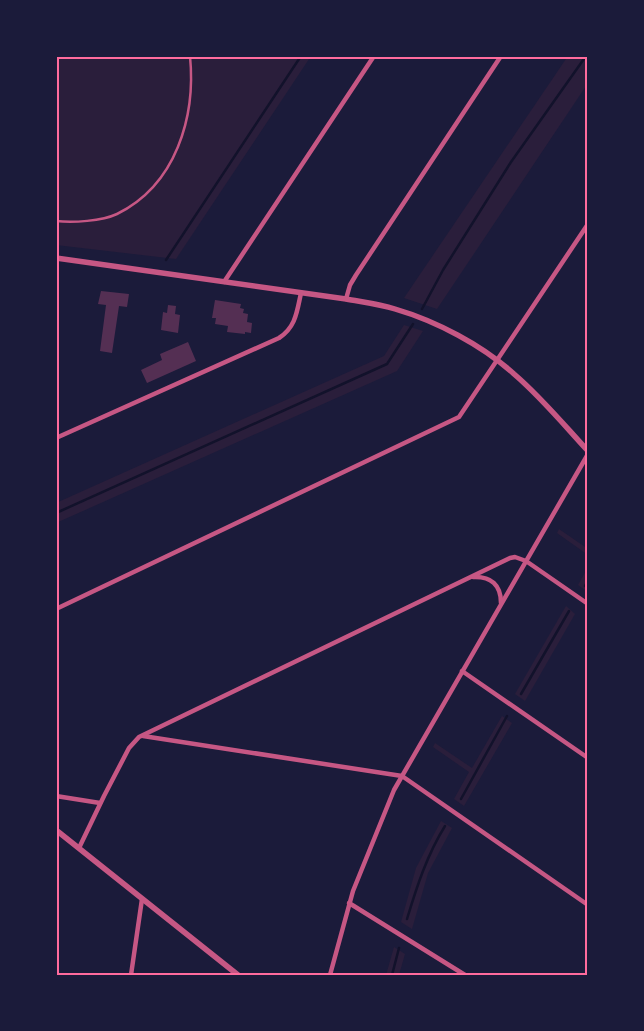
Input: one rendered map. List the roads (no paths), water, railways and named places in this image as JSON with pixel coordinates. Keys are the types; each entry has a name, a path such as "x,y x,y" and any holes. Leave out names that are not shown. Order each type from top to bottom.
{"street":[{"path":"224,282 374,56"},
{"path":"346,299 350,285 356,275 501,56"},
{"path":"56,609 459,417 588,224"},
{"path":"56,258 346,299 380,305 408,313 460,337 498,361 516,376 588,452 402,776 388,804 349,903 330,975"},
{"path":"56,438 280,338 294,324 301,293"},
{"path":"79,848 100,803 131,745 142,736 513,557 526,561 588,604"},
{"path":"470,578 480,577 493,581 500,591 500,604"},
{"path":"462,671 588,758"},
{"path":"142,736 402,776 588,905"},
{"path":"56,796 100,803"},
{"path":"56,830 238,975"},
{"path":"131,975 142,899"},
{"path":"349,903 465,975"}],"lane":[{"path":"56,222 90,220 116,214 139,200 164,174 176,154 185,130 192,78 190,56"}],"waterway":[{"path":"166,260 301,56"},
{"path":"422,309 443,270 511,162 586,56"},
{"path":"56,513 387,364 413,324"},
{"path":"585,586 588,581"},
{"path":"521,694 569,611"},
{"path":"461,799 507,716"},
{"path":"407,919 428,859 445,826"},
{"path":"392,975 399,948"}]}
